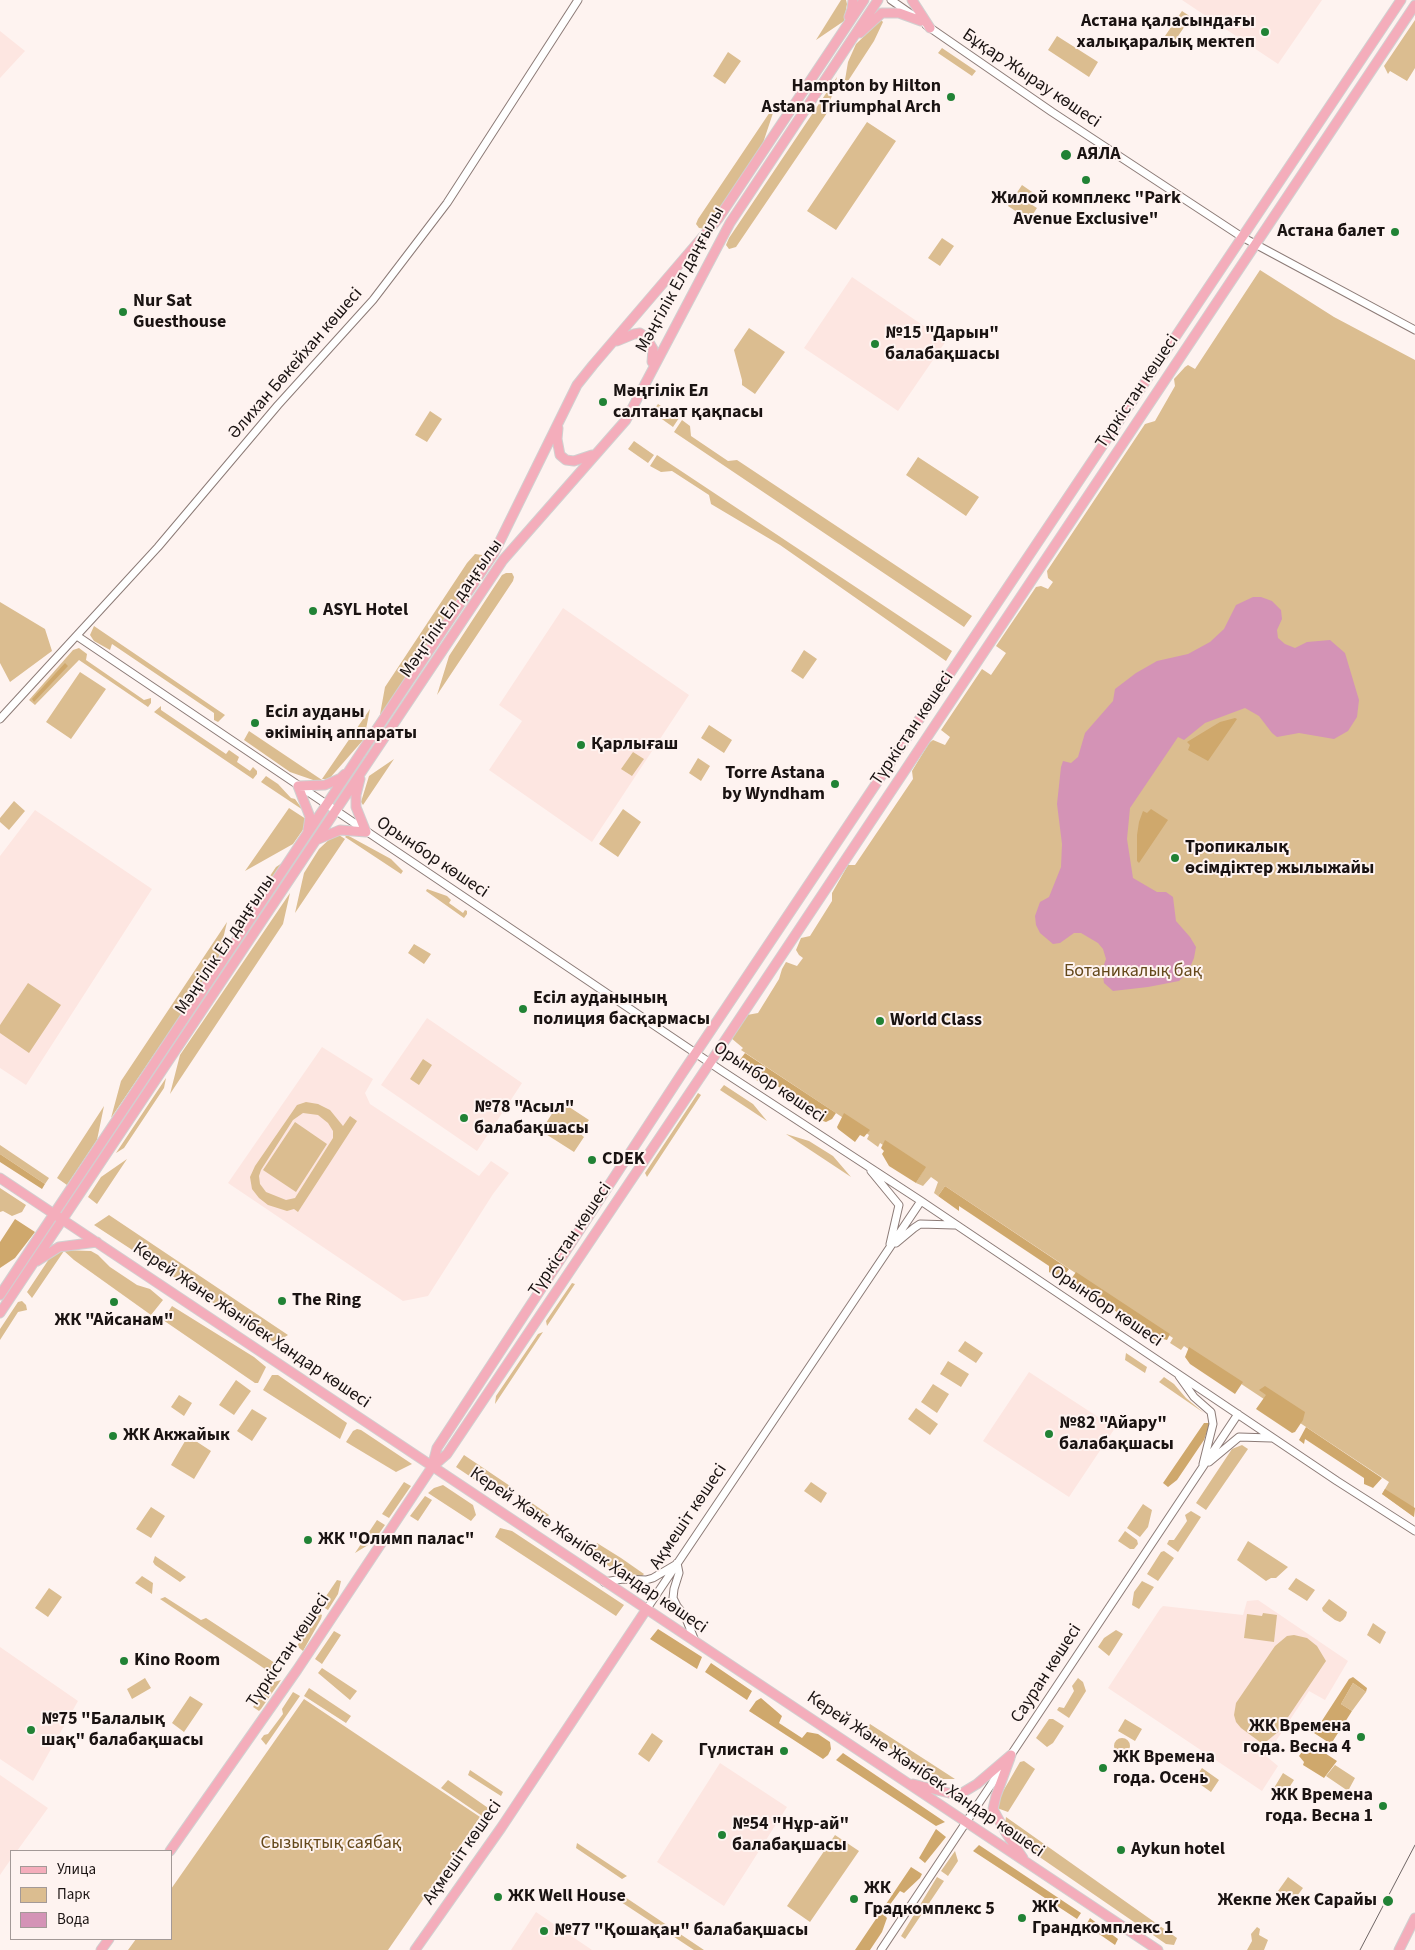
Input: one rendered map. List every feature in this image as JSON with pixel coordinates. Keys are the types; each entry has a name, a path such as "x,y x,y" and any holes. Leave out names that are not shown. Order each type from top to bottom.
{"main road":[{"path":"842,32 852,10 853,0"},
{"name":"Мәңгілік Ел даңғылы","path":"0,1295 494,553 577,385 718,219 864,0"},
{"name":"Мәңгілік Ел даңғылы","path":"0,1313 503,560 626,420 637,403 651,370 730,223 878,0"},
{"path":"912,0 930,28"},
{"path":"1401,0 1401,5 1404,9 1414,8"},
{"name":"Түркістан көшесі","path":"432,1467 437,1448 696,1052 1401,0"},
{"name":"Түркістан көшесі","path":"171,1850 297,1670 432,1467 447,1454 1414,8"},
{"path":"849,44 882,13 899,13 920,21"},
{"path":"1389,17 1399,25 1396,34"},
{"path":"598,359 620,338 640,333 646,337 653,349 651,370"},
{"path":"558,423 557,439 560,455 566,460 584,459 596,453"},
{"path":"985,620 982,630 983,635 987,638 995,635"},
{"path":"958,661 962,659 970,663 971,668 968,676"},
{"path":"307,834 310,817 298,786 325,785 341,778 352,767"},
{"path":"316,840 340,830 366,832 356,807 356,795 362,772"},
{"path":"841,835 840,842 843,846 847,847 856,843"},
{"path":"813,877 820,872 826,872 831,878 829,884"},
{"name":"Керей Және Жәнібек Хандар көшесі","path":"0,1178 1158,1950"},
{"path":"33,1264 60,1247 97,1242"},
{"name":"Ақмешіт көшесі","path":"415,1950 501,1828 646,1610"},
{"path":"905,1782 949,1793 962,1793 977,1784 1011,1755"},
{"path":"1011,1755 993,1809 1006,1833 1026,1862"},
{"path":"1398,1950 1415,1918"}],"street":[{"name":"Әлихан Бөкейхан көшесі","path":"0,719 158,546 278,405 373,300 447,203 578,0"},
{"name":"Бұқар Жырау көшесі","path":"892,0 1052,112 1242,236 1415,330"},
{"name":"Орынбор көшесі","path":"77,636 366,832 1415,1532"},
{"path":"867,1166 898,1205 888,1250"},
{"name":"Ақмешіт көшесі","path":"646,1610 921,1201"},
{"path":"888,1250 920,1224 955,1225"},
{"path":"1174,1370 1194,1396 1211,1412 1213,1424 1202,1470"},
{"name":"Сауран көшесі","path":"881,1950 1238,1414"},
{"path":"1202,1470 1239,1437 1274,1438"},
{"path":"604,1582 623,1579 646,1580 677,1564 679,1573 673,1598 685,1616 696,1643"}],"shaded area":[{"name":"Астана қаласындағы халықаралық мектеп","path":"1182,0 1322,0 1278,64"},
{"path":"0,31 25,51 0,78"},
{"name":"№15 \"Дарын\" балабақшасы","path":"852,277 946,341 898,411 804,348"},
{"name":"Қарлығаш","path":"563,608 689,695 592,842 489,770 522,721 499,705"},
{"path":"65,663 68,666 34,702 32,699"},
{"path":"1237,719 1208,761 1188,750 1190,745 1187,742 1220,722"},
{"path":"1151,809 1168,820 1139,863 1137,861 1137,835 1139,822 1143,811 1147,813"},
{"path":"35,810 152,889 26,1085 0,1068 0,856"},
{"name":"№78 \"Асыл\" балабақшасы","path":"427,1018 522,1083 477,1151 381,1085"},
{"path":"322,1047 373,1079 365,1093 370,1104 479,1176 491,1161 509,1173 493,1194 428,1296 403,1301 228,1183"},
{"path":"745,1053 836,1113 832,1119 826,1122 820,1120 820,1113 760,1075 759,1082 736,1065"},
{"path":"844,1113 870,1130 864,1137 860,1135 855,1142 838,1129 837,1127"},
{"path":"885,1140 926,1167 916,1183 889,1166 882,1154 884,1151 881,1148"},
{"path":"0,1154 45,1184 42,1189 0,1162"},
{"path":"945,1186 1069,1269 1061,1280 1049,1272 1049,1266 959,1206 959,1211 938,1196"},
{"path":"15,1219 35,1232 15,1258 0,1268 0,1242"},
{"path":"1076,1272 1170,1334 1167,1340 1163,1339 1161,1342 1134,1332 1135,1324 1076,1285 1075,1289 1069,1282"},
{"path":"1189,1347 1243,1382 1235,1394 1190,1364 1185,1357"},
{"name":"№82 \"Айару\" балабақшасы","path":"1029,1372 1115,1428 1069,1497 983,1441"},
{"path":"1265,1386 1305,1412 1303,1420 1295,1432 1292,1433 1256,1409 1266,1395 1259,1390"},
{"path":"1204,1423 1210,1423 1204,1440 1177,1480 1168,1487 1163,1483"},
{"path":"1306,1427 1382,1478 1373,1488 1364,1484 1364,1478 1305,1439 1304,1444 1299,1440"},
{"path":"1385,1489 1415,1508 1414,1517 1382,1494"},
{"path":"1258,1600 1348,1661 1325,1700 1309,1691 1266,1756 1278,1766 1262,1791 1108,1688 1163,1606 1243,1615 1247,1601"},
{"path":"658,1629 702,1657 697,1669 650,1639"},
{"name":"№75 \"Балалық шақ\" балабақшасы","path":"0,1647 78,1701 33,1781 0,1759"},
{"path":"711,1663 752,1691 747,1700 705,1672"},
{"path":"1353,1677 1367,1688 1366,1692 1353,1683 1341,1704 1352,1711 1331,1744 1314,1733 1349,1679"},
{"path":"761,1698 782,1716 779,1723 802,1738 807,1732 818,1734 830,1742 831,1749 828,1755 823,1759 749,1711 756,1701"},
{"path":"1311,1744 1337,1761 1324,1778 1303,1765 1304,1762 1299,1756 1306,1746"},
{"path":"843,1753 945,1822 936,1826 836,1760"},
{"name":"№54 \"Нұр-ай\" балабақшасы","path":"720,1763 787,1807 724,1906 657,1862"},
{"path":"0,1775 48,1808 18,1850 10,1850 10,1860 0,1875"},
{"path":"936,1829 946,1837 925,1863 919,1858"},
{"path":"979,1845 1081,1913 1077,1919 973,1851"},
{"path":"911,1867 922,1874 920,1878 904,1893 900,1891 883,1914 887,1918 882,1932 870,1950 855,1950"},
{"name":"№77 \"Қошақан\" балабақшасы","path":"536,1912 592,1950 511,1950"},
{"path":"1090,1918 1118,1939 1115,1945 1086,1925"}],"green space":[{"path":"841,0 846,0 847,4 844,21 816,40"},
{"path":"1182,11 1191,17 1174,42 1165,36"},
{"path":"881,20 883,22 874,41 848,81 845,80 848,62 856,44"},
{"path":"1415,20 1415,68 1407,81 1390,71 1388,74 1384,66"},
{"path":"1057,36 1098,62 1089,77 1048,50"},
{"path":"942,48 976,71 972,76 938,53"},
{"path":"728,52 741,61 725,84 713,76"},
{"path":"837,77 827,113 736,247 729,249 726,245 729,238"},
{"path":"772,109 774,110 761,149 709,226 706,229 699,228 696,224 698,219"},
{"path":"867,122 896,141 836,230 807,211"},
{"path":"1022,185 1035,194 1029,203 1037,208 1029,220 1008,206"},
{"path":"942,238 954,246 940,266 928,258"},
{"name":"Ботаникалық бақ","path":"1260,270 1334,317 1415,360 1414,1517 1382,1494 1389,1482 1184,1346 1181,1350 1170,1343 1173,1338 945,1186 938,1196 934,1193 938,1182 931,1177 923,1186 916,1183 923,1171 880,1143 878,1147 867,1139 869,1135 741,1050 743,1048 731,1038 747,1015 758,1013 779,979 786,962 797,966 803,958 796,950 801,938 810,936 832,901 832,893 848,865 855,865 913,779 912,771 929,743 933,740 945,745 950,737 941,730 982,669 991,675 1006,653 996,646 1036,587 1041,586 1048,589 1053,582 1048,578 1047,571 1145,424 1155,421 1175,386 1174,379 1188,365 1195,369"},
{"path":"749,328 785,352 755,394 742,385 734,350"},
{"path":"658,404 679,418 673,427 652,412"},
{"path":"430,411 442,419 427,442 415,435"},
{"path":"682,420 690,426 691,436 728,461 737,460 972,616 964,627 674,432"},
{"path":"634,441 654,455 648,463 628,449"},
{"path":"657,455 952,651 946,661 780,545 711,504 709,495 672,471 661,472 650,466"},
{"path":"918,457 979,497 966,516 906,475"},
{"path":"475,554 482,555 482,562 379,720 385,687 467,563"},
{"path":"512,573 513,581 437,695 449,656 502,575"},
{"path":"0,602 45,629 52,651 10,682 0,663"},
{"path":"94,626 225,715 218,722 214,720 214,713 112,644 110,650 94,641 90,635"},
{"path":"79,648 87,654 86,660 144,700 151,698 151,703 148,707 79,660 35,705 29,700 73,650"},
{"path":"804,650 817,659 803,679 791,671"},
{"path":"80,672 106,689 71,739 46,722"},
{"path":"161,706 161,710 226,754 229,750 239,757 237,762 250,771 253,767 257,774 253,779 154,712"},
{"path":"370,709 364,739 329,779 322,779"},
{"path":"709,725 732,740 724,753 701,738"},
{"path":"249,731 325,782 316,781 290,772 244,740"},
{"path":"633,752 644,759 632,776 621,769"},
{"path":"698,758 710,766 701,781 689,773"},
{"path":"394,759 363,805 361,802 369,776"},
{"path":"266,776 278,784 291,798 295,799 303,810 261,782"},
{"path":"14,801 25,811 9,830 0,822 0,818"},
{"path":"289,808 309,821 293,844 245,871"},
{"path":"623,809 641,822 618,857 599,844"},
{"path":"336,833 345,839 295,913 304,873 319,849"},
{"path":"347,835 391,859 403,871 401,874 345,837"},
{"path":"282,863 234,935 235,928 276,867"},
{"path":"427,889 447,896 451,900 449,903 463,913 465,910 467,911 467,914 464,918 426,891"},
{"path":"290,893 283,924 170,1094 180,1055"},
{"path":"227,922 218,960 111,1118 121,1081"},
{"path":"414,944 431,954 424,964 408,953"},
{"path":"28,983 61,1005 29,1053 0,1033 0,1025"},
{"path":"423,1059 432,1065 419,1085 410,1079"},
{"path":"166,1078 164,1088 124,1148 116,1153"},
{"path":"724,1085 753,1104 767,1121 720,1090"},
{"path":"698,1093 701,1095 647,1177 645,1173"},
{"path":"560,1101 589,1120 579,1133 584,1137 574,1152 541,1131"},
{"path":"306,1102 318,1104 330,1110 343,1126 350,1116 357,1121 298,1212 294,1209 287,1211 268,1205 252,1189 250,1177 255,1166 297,1105","holes":["303,1113 318,1115 328,1123 333,1131 333,1138 295,1198 286,1200 266,1192 260,1184 259,1176 261,1170 293,1120"]},
{"path":"104,1106 97,1140 67,1185 57,1178"},
{"path":"295,1122 327,1144 296,1192 263,1170"},
{"path":"786,1134 809,1141 833,1156 851,1177"},
{"path":"0,1145 49,1178 45,1184 0,1154"},
{"path":"127,1159 97,1204 88,1197 101,1177"},
{"path":"0,1188 26,1205 22,1212 12,1216 3,1211 0,1212"},
{"path":"109,1215 288,1335 275,1343 94,1225"},
{"path":"61,1250 91,1251 110,1267 137,1285 150,1289 163,1300 151,1315 64,1251 32,1298 27,1292 53,1253"},
{"path":"572,1283 575,1284 547,1326 546,1321"},
{"path":"22,1301 26,1305 27,1310 18,1312 0,1340 0,1329 18,1302"},
{"path":"172,1306 254,1357 266,1367 258,1383 255,1383 163,1320"},
{"path":"543,1332 495,1404 496,1396 538,1334"},
{"path":"965,1341 983,1353 976,1363 958,1351"},
{"path":"1126,1353 1147,1367 1145,1373 1125,1360"},
{"path":"948,1361 969,1374 961,1387 940,1374"},
{"path":"272,1375 278,1375 347,1423 340,1439 263,1390"},
{"path":"1164,1377 1174,1384 1186,1398 1204,1413 1159,1382"},
{"path":"236,1380 251,1391 234,1415 219,1405"},
{"path":"933,1384 949,1394 937,1413 921,1402"},
{"path":"179,1395 192,1403 184,1416 171,1407"},
{"path":"916,1408 938,1424 930,1435 908,1419"},
{"path":"252,1409 267,1418 252,1441 237,1431"},
{"path":"357,1429 412,1464 396,1472 346,1442 353,1431"},
{"path":"188,1436 211,1451 194,1479 171,1465"},
{"path":"1242,1445 1248,1449 1206,1510 1196,1503 1232,1449"},
{"path":"464,1455 516,1490 508,1502 456,1467"},
{"path":"404,1482 411,1486 389,1518 382,1514"},
{"path":"811,1482 827,1493 821,1503 804,1491"},
{"path":"443,1485 473,1505 476,1515 471,1521 428,1493 434,1488"},
{"path":"425,1496 432,1500 418,1521 410,1516"},
{"path":"522,1496 549,1515 543,1523 516,1504"},
{"path":"1143,1504 1152,1510 1148,1527 1140,1537 1127,1528"},
{"path":"151,1507 165,1516 151,1538 136,1529"},
{"path":"1191,1511 1201,1517 1178,1552 1167,1544 1169,1540 1174,1540 1187,1521 1185,1515"},
{"path":"377,1520 385,1525 373,1542 355,1553"},
{"path":"500,1528 512,1531 624,1605 616,1616 495,1537"},
{"path":"1125,1531 1137,1540 1138,1544 1134,1549 1130,1549 1118,1541"},
{"path":"1248,1541 1288,1567 1276,1578 1266,1581 1237,1560"},
{"path":"597,1543 644,1574 641,1577 637,1577 619,1573 591,1554"},
{"path":"1164,1551 1174,1558 1158,1581 1147,1574 1161,1552"},
{"path":"155,1556 186,1577 180,1582 155,1565 153,1562"},
{"path":"142,1576 153,1583 152,1594 135,1583"},
{"path":"1296,1578 1315,1590 1307,1601 1288,1589"},
{"path":"337,1580 341,1581 338,1594 328,1610 320,1605"},
{"path":"1142,1581 1154,1587 1139,1609 1132,1605 1134,1592"},
{"path":"49,1588 62,1597 48,1617 35,1608"},
{"path":"165,1597 201,1620 206,1618 278,1665 271,1673 160,1599"},
{"path":"1329,1599 1347,1612 1340,1622 1323,1611 1322,1608"},
{"path":"315,1611 322,1615 321,1619 303,1651 297,1646 317,1615"},
{"path":"1263,1613 1277,1615 1274,1642 1244,1638 1247,1614 1262,1616"},
{"path":"1373,1623 1386,1632 1380,1644 1367,1635"},
{"path":"1116,1630 1123,1634 1109,1656 1098,1647 1104,1638"},
{"path":"334,1631 341,1635 322,1664 315,1659"},
{"path":"1294,1635 1307,1638 1317,1646 1326,1661 1278,1732 1267,1741 1260,1742 1236,1722 1234,1715 1236,1703 1275,1646 1287,1636"},
{"path":"322,1668 357,1691 350,1700 318,1673"},
{"path":"145,1678 151,1688 132,1699 127,1689"},
{"path":"1078,1678 1083,1682 1086,1691 1069,1718 1057,1710 1059,1707 1064,1708 1074,1691 1072,1686"},
{"path":"281,1680 259,1711 253,1707 270,1683"},
{"path":"1353,1683 1366,1692 1352,1711 1341,1704"},
{"path":"309,1688 351,1716 346,1723 304,1696"},
{"path":"293,1692 300,1696 266,1745 261,1739 264,1735 268,1734 283,1714 282,1709"},
{"path":"190,1696 203,1704 184,1732 172,1723"},
{"name":"Сызықтық саябақ","path":"304,1699 480,1817 388,1950 128,1950 135,1940 172,1940 172,1888"},
{"path":"1049,1719 1053,1719 1064,1726 1053,1743 1047,1747 1036,1738"},
{"path":"1125,1719 1142,1729 1135,1741 1118,1731"},
{"path":"870,1724 955,1779 943,1779 928,1772 865,1732"},
{"path":"652,1733 663,1741 649,1762 638,1754"},
{"path":"1122,1738 1128,1740 1130,1746 1128,1752 1122,1754 1116,1752 1114,1746 1116,1740"},
{"path":"1024,1761 1035,1769 1008,1812 997,1808 998,1800 1020,1762"},
{"path":"1335,1765 1355,1778 1348,1791 1326,1776"},
{"path":"1202,1768 1219,1780 1211,1792 1194,1780"},
{"path":"470,1770 503,1792 501,1796 468,1775"},
{"path":"1283,1773 1294,1780 1281,1800 1271,1793"},
{"path":"448,1780 491,1810 485,1818 441,1788"},
{"path":"1006,1817 1177,1938 1174,1945 1166,1944 1025,1847 1005,1824"},
{"path":"835,1835 859,1851 810,1922 787,1906"},
{"path":"577,1843 627,1876 622,1879 576,1848"},
{"path":"955,1851 958,1861 948,1876 941,1871"},
{"path":"937,1877 944,1881 905,1939 901,1936"},
{"path":"1288,1877 1303,1888 1294,1900 1278,1891"},
{"path":"622,1895 704,1950 694,1950 618,1900"},
{"path":"1257,1927 1260,1929 1259,1935 1268,1940 1264,1950 1247,1950 1252,1941 1251,1934"}],"water":[{"path":"1253,597 1261,597 1272,601 1281,610 1282,619 1277,630 1278,638 1285,644 1295,648 1307,642 1330,640 1345,653 1359,700 1357,717 1348,731 1334,739 1299,733 1277,737 1259,716 1245,708 1205,723 1184,740 1178,737 1130,808 1127,839 1133,878 1157,892 1166,892 1173,897 1176,921 1196,947 1194,958 1188,972 1179,981 1113,991 1104,983 1102,970 1106,959 1103,949 1098,943 1081,933 1074,933 1060,943 1053,944 1040,933 1036,925 1035,916 1040,902 1049,897 1061,867 1062,844 1057,804 1063,761 1071,763 1078,757 1085,733 1113,701 1115,689 1136,673 1157,661 1188,654 1210,642 1224,629 1236,605"}],"tram line":[{"path":"1360,1950 1415,1845"}],"place":[{"name":"Астана қаласындағы халықаралық мектеп","path":"1265,32"},
{"name":"Hampton by Hilton Astana Triumphal Arch","path":"951,97"},
{"name":"АЯЛА","path":"1066,155"},
{"name":"Жилой комплекс \"Park Avenue Exclusive\"","path":"1086,180"},
{"name":"Астана балет","path":"1395,232"},
{"name":"Nur Sat Guesthouse","path":"123,312"},
{"name":"№15 \"Дарын\" балабақшасы","path":"875,344"},
{"name":"Мәңгілік Ел салтанат қақпасы","path":"603,402"},
{"name":"ASYL Hotel","path":"313,611"},
{"name":"Есіл ауданы әкімінің аппараты","path":"255,723"},
{"name":"Қарлығаш","path":"581,745"},
{"name":"Torre Astana by Wyndham","path":"835,784"},
{"name":"Тропикалық өсімдіктер жылыжайы","path":"1175,858"},
{"name":"Есіл ауданының полиция басқармасы","path":"523,1009"},
{"name":"World Class","path":"880,1021"},
{"name":"№78 \"Асыл\" балабақшасы","path":"464,1118"},
{"name":"CDEK","path":"592,1160"},
{"name":"The Ring","path":"282,1301"},
{"name":"ЖК \"Айсанам\"","path":"114,1302"},
{"name":"№82 \"Айару\" балабақшасы","path":"1049,1434"},
{"name":"ЖК Акжайык","path":"113,1436"},
{"name":"ЖК \"Олимп палас\"","path":"308,1540"},
{"name":"Kino Room","path":"124,1661"},
{"name":"№75 \"Балалық шақ\" балабақшасы","path":"31,1730"},
{"name":"ЖК Времена года. Весна 4","path":"1361,1737"},
{"name":"Гүлистан","path":"784,1751"},
{"name":"ЖК Времена года. Осень","path":"1103,1768"},
{"name":"ЖК Времена года. Весна 1","path":"1383,1806"},
{"name":"№54 \"Нұр-ай\" балабақшасы","path":"722,1835"},
{"name":"Aykun hotel","path":"1121,1850"},
{"name":"ЖК Well House","path":"498,1897"},
{"name":"ЖК Градкомплекс 5","path":"854,1899"},
{"name":"Жекпе Жек Сарайы","path":"1388,1901"},
{"name":"ЖК Грандкомплекс 1","path":"1022,1918"},
{"name":"№77 \"Қошақан\" балабақшасы","path":"544,1931"}]}
